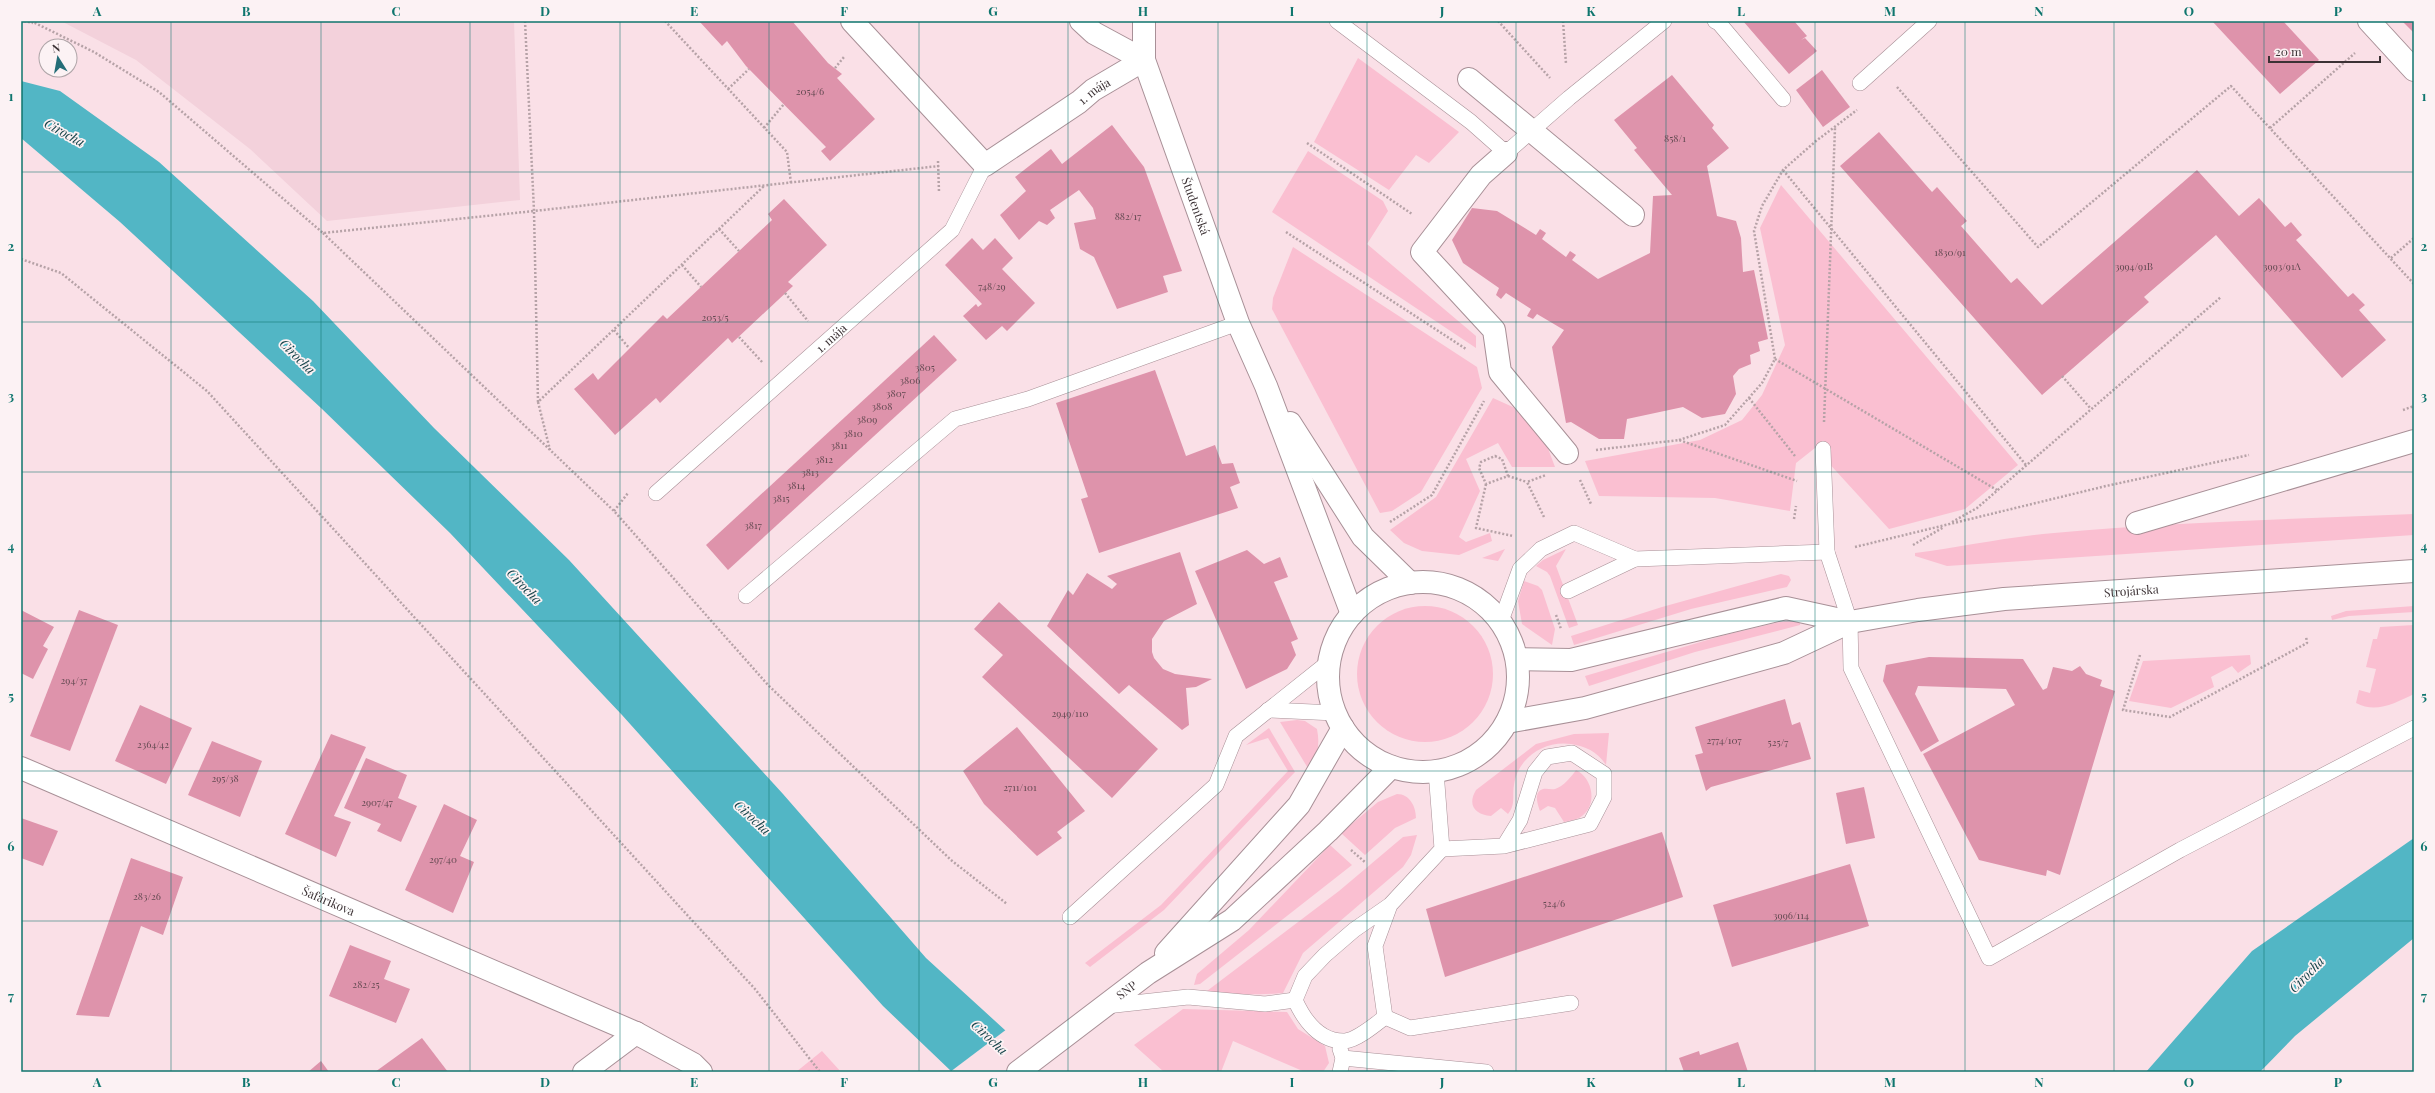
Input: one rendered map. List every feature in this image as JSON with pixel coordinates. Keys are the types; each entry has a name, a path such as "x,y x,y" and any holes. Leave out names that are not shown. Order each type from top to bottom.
{"street":[{"path":"852,21 984,165"},
{"path":"1081,21 1094,33 1144,60"},
{"name":"Študentská","path":"1144,21 1144,60 1238,323 1266,386"},
{"path":"2369,21 2414,70"},
{"name":"1. mája","path":"984,165 1079,102 1093,90 1144,60"},
{"path":"1469,80 1633,215"},
{"path":"1506,152 1480,174 1439,232 1422,252 1494,330 1500,372 1567,453"},
{"path":"1266,386 1363,537 1410,583"},
{"path":"1266,386 1352,614"},
{"path":"2137,522 2414,441"},
{"name":"Strojárska","path":"1850,622 1918,610 2004,599 2414,571"},
{"path":"1431,582 1451,586 1470,594 1487,606 1501,621 1511,639 1517,659 1519,680 1516,702 1507,722 1495,740 1478,755 1458,766 1436,771 1413,772 1391,767 1364,751 1339,720 1330,696 1330,661 1339,633 1352,614 1364,602 1378,593 1410,583 1431,582"},
{"path":"1517,659 1571,660 1786,608 1850,622"},
{"path":"1507,722 1586,708 1784,653 1850,622"},
{"path":"1148,973 1299,805 1339,720"},
{"path":"1148,973 1232,920 1328,831 1391,767"},
{"name":"Šafárikova","path":"21,768 636,1033 693,1064 701,1072"},
{"name":"SNP","path":"1018,1072 1148,973"},
{"path":"584,1072 636,1033"}],"lane":[{"path":"1337,21 1471,122 1506,152 1568,98 1664,21"},
{"path":"1715,21 1719,23 1783,100"},
{"path":"1860,83 1929,21"},
{"name":"1. mája","path":"656,493 952,230 984,165"},
{"path":"746,596 955,419 1028,399 1238,323"},
{"path":"1823,449 1827,552 1850,622 1851,668 1989,958 2180,850 2414,728"},
{"path":"1501,621 1520,570 1541,549 1574,533 1635,558 1827,552"},
{"path":"1568,591 1635,558"},
{"path":"1070,917 1216,785 1236,736 1330,661"},
{"path":"1268,710 1339,720"},
{"path":"1385,1017 1367,1031 1345,1041 1318,1034 1301,1013 1295,1000 1305,976 1325,955 1354,930 1390,905 1442,849 1504,846 1590,824 1604,797 1604,774 1572,753 1546,757 1535,772 1520,820 1504,846"},
{"path":"1436,771 1442,849"},
{"path":"1385,1017 1375,946 1390,905"},
{"path":"1105,1006 1188,997 1265,1004 1295,1000"},
{"path":"1385,1017 1410,1028 1571,1003"},
{"path":"1337,1039 1342,1065 1486,1072"}],"path":[{"path":"24,21 32,22 94,52 159,92 323,233 614,511 768,685 951,860 1008,904"},
{"path":"525,21 534,212 538,402 550,450"},
{"path":"665,21 787,152 791,183"},
{"path":"1498,21 1568,98"},
{"path":"1563,21 1568,98"},
{"path":"835,68 848,52"},
{"path":"2270,128 2354,53"},
{"path":"1879,66 2038,247 2232,86 2414,284"},
{"path":"728,89 749,69"},
{"path":"1567,453 1679,440 1725,425 1762,382 1775,359 1754,231 1762,206 1783,170 1859,108 1860,83"},
{"path":"764,128 784,104"},
{"path":"1823,449 1835,127"},
{"path":"1307,144 1439,232"},
{"path":"936,154 939,166 939,196"},
{"path":"323,233 534,212 939,166"},
{"path":"1783,170 2026,465"},
{"path":"538,402 764,186"},
{"path":"719,229 739,252"},
{"path":"1286,232 1500,372 1432,495 1388,523"},
{"path":"2391,258 2414,238"},
{"path":"21,259 61,273 207,391 750,983 820,1072"},
{"path":"682,265 701,287"},
{"path":"785,293 810,323"},
{"path":"1913,545 1977,508 2221,297"},
{"path":"614,330 629,348"},
{"path":"739,337 764,365"},
{"path":"759,370 770,359"},
{"path":"1775,359 1825,390 1998,490"},
{"path":"2062,376 2091,409"},
{"path":"1749,398 1796,457"},
{"path":"2400,411 2414,406"},
{"path":"1679,440 1799,481 1798,489"},
{"path":"1827,552 1892,539 2091,490 2256,454"},
{"path":"1508,476 1502,459 1495,456 1481,462 1479,468 1486,484 1476,528 1516,537"},
{"path":"1486,484 1508,476 1527,482 1553,472"},
{"path":"1579,478 1591,504"},
{"path":"1527,482 1547,523"},
{"path":"1794,519 1796,504"},
{"path":"2140,655 2122,710 2170,717 2307,643 2306,636"}],"shaded area":[{"path":"61,21 514,21 520,200 327,221 250,149 136,60"},
{"path":"1358,58 1459,132 1429,163 1416,155 1389,190 1314,142"},
{"path":"1308,151 1383,201 1388,211 1367,244 1476,336 1476,348 1272,212"},
{"path":"1781,185 2018,465 1965,509 1889,529 1815,448 1796,463 1790,511 1715,498 1599,496 1585,461 1700,440 1742,420 1762,395 1785,345 1760,228"},
{"path":"1293,247 1477,367 1482,388 1421,492 1392,511 1380,513 1272,309 1273,298"},
{"path":"1493,398 1515,408 1543,435 1555,467 1512,467 1498,443 1466,459 1480,491 1459,537 1466,542 1490,533 1492,541 1459,555 1422,551 1404,543 1390,530 1436,497"},
{"path":"2414,514 2414,535 1947,566 1915,556 1915,553 2019,537 2099,529 2234,521"},
{"path":"1505,549 1498,561 1482,558"},
{"path":"1566,549 1556,566 1578,625 1569,628 1550,576 1547,572 1536,566 1543,560"},
{"path":"1781,574 1789,576 1791,580 1787,587 1691,609 1574,645 1571,636 1662,607"},
{"path":"1524,581 1538,586 1542,590 1555,629 1552,645 1522,624 1518,601"},
{"path":"1418,606 1432,606 1451,611 1463,617 1478,631 1488,648 1492,661 1492,687 1488,700 1482,712 1468,727 1463,731 1445,739 1432,742 1418,742 1399,737 1387,731 1372,717 1368,712 1360,694 1357,681 1357,667 1362,648 1368,636 1382,621 1387,617 1405,609"},
{"path":"2414,606 2414,612 2349,616 2332,620 2331,616 2346,611"},
{"path":"1793,619 1800,622 1800,625 1695,652 1589,686 1585,676 1721,636"},
{"path":"2414,625 2414,694 2393,704 2385,706 2371,708 2356,703 2359,690 2370,693 2376,669 2366,667 2373,639 2377,639 2380,627"},
{"path":"2250,655 2251,664 2238,673 2232,666 2211,677 2214,687 2171,708 2129,701 2143,661"},
{"path":"1297,720 1305,721 1317,729 1318,750 1309,770 1280,722"},
{"path":"1269,728 1295,772 1164,910 1090,967 1085,963 1161,905 1288,771 1268,738 1246,745"},
{"path":"1609,733 1606,765 1595,753 1581,746 1561,743 1552,745 1534,752 1521,766 1513,789 1512,807 1508,814 1501,808 1491,816 1485,815 1481,814 1474,808 1472,800 1476,790 1536,744 1574,734"},
{"path":"1576,770 1582,774 1590,786 1591,800 1585,813 1577,819 1564,822 1555,808 1548,806 1540,811 1537,799 1538,793 1543,789 1558,788 1567,781"},
{"path":"1397,794 1405,796 1409,799 1415,810 1416,818 1395,828 1365,855 1341,833 1378,802"},
{"path":"1417,835 1411,855 1403,867 1303,953 1283,993 1203,994 1339,891 1403,837"},
{"path":"1330,845 1352,865 1200,984 1194,985 1197,974 1249,930"},
{"path":"1183,1009 1287,1012 1298,1029 1325,1046 1329,1063 1323,1072 1305,1072 1233,1041 1221,1072 1164,1072 1134,1045"},
{"path":"822,1051 841,1072 796,1072"}],"water":[{"name":"Cirocha","path":"21,81 60,91 159,162 313,301 434,428 569,560 783,794 926,958 1051,1072 952,1072 883,1006 622,715 450,533 321,408 120,222 21,138"},
{"name":"Cirocha","path":"2414,838 2414,938 2295,1036 2260,1072 2146,1072 2252,951"}],"pier":[{"path":"1007,1029 1053,1072 950,1072"}],"building":[{"path":"699,21 792,21 828,63 842,74 837,78 875,119 830,161 821,151 826,147 746,66 727,41 722,46"},
{"path":"1743,21 1794,21 1807,36 1801,40 1805,38 1817,51 1789,74"},
{"path":"2212,21 2283,21 2319,60 2280,94"},
{"path":"2402,21 2414,21 2414,33"},
{"path":"1822,70 1850,107 1823,127 1796,90"},
{"path":"1672,75 1714,125 1712,128 1729,148 1707,166 1717,216 1736,221 1741,238 1743,272 1754,270 1768,339 1758,342 1760,351 1750,355 1751,364 1739,369 1733,376 1736,394 1725,414 1702,418 1683,407 1627,419 1624,439 1599,439 1571,422 1566,423 1552,347 1564,330 1537,314 1533,319 1527,316 1531,309 1506,293 1501,299 1496,295 1499,288 1463,263 1452,240 1472,208 1497,211 1536,235 1540,229 1546,233 1542,239 1566,257 1570,251 1576,255 1572,260 1598,279 1650,253 1653,196 1672,195 1634,150 1637,148 1614,120"},
{"path":"1112,125 1144,167 1182,271 1163,276 1168,292 1117,309 1094,257 1080,249 1074,223 1096,219 1093,208 1079,190 1050,210 1055,218 1047,225 1039,221 1019,240 1000,215 1026,191 1015,177 1051,149 1062,164"},
{"path":"1879,132 1932,192 1937,187 1967,221 1961,226 2011,283 2017,278 2042,305 2197,170 2239,216 2259,198 2285,227 2291,222 2302,235 2296,240 2348,297 2353,293 2365,305 2359,310 2386,340 2342,378 2216,235 2144,297 2149,302 2042,395 1840,166"},
{"path":"784,199 827,245 788,282 793,286 732,343 728,338 660,403 656,398 615,435 574,389 593,373 598,380 663,315 667,319 772,220 768,214"},
{"path":"972,238 983,250 995,238 1013,258 1002,269 1035,303 1007,331 1002,326 986,340 963,316 976,304 978,307 982,304 945,265"},
{"path":"934,335 957,360 728,570 706,545"},
{"path":"1155,370 1186,456 1215,445 1222,464 1233,463 1240,483 1230,487 1238,508 1099,553 1081,499 1088,497 1056,403"},
{"path":"1247,550 1264,564 1280,557 1288,577 1274,582 1298,639 1291,642 1296,655 1287,669 1246,689 1195,571"},
{"path":"1180,552 1197,604 1164,621 1152,639 1152,652 1154,658 1163,669 1175,674 1212,679 1196,687 1186,688 1189,725 1182,730 1129,685 1119,694 1047,626 1068,590 1073,595 1087,573 1112,589 1117,584 1107,576"},
{"path":"999,602 1158,749 1112,798 982,677 1003,655 974,629"},
{"path":"21,610 54,627 43,646 48,649 33,679 21,673"},
{"path":"79,610 118,625 70,751 30,736"},
{"path":"1929,657 2023,659 2043,690 2047,688 2053,667 2072,671 2080,666 2086,674 2102,680 2100,686 2115,691 2060,875 2047,870 2046,876 1979,860 1923,754 2015,705 2006,689 1918,686 1915,694 1939,741 1921,752 1883,681 1886,665"},
{"path":"1785,699 1792,725 1800,722 1811,759 1711,787 1706,791 1695,755 1703,753 1695,727"},
{"path":"140,705 192,728 166,784 115,761"},
{"path":"1017,727 1085,811 1057,832 1062,838 1037,856 984,804 963,771"},
{"path":"331,734 366,747 334,816 351,822 336,857 285,834"},
{"path":"212,741 262,761 240,817 188,795"},
{"path":"366,758 407,775 398,798 417,806 401,842 377,831 381,824 344,808"},
{"path":"1864,787 1875,838 1846,844 1836,793"},
{"path":"444,804 477,820 460,856 474,862 453,913 405,890"},
{"path":"21,818 58,831 43,866 21,858"},
{"path":"1662,832 1683,897 1445,977 1426,909"},
{"path":"131,858 183,877 163,935 141,926 109,1017 76,1015"},
{"path":"1850,864 1869,926 1732,967 1713,905"},
{"path":"350,945 391,961 384,979 410,989 396,1023 329,996"},
{"path":"422,1038 448,1072 375,1072"},
{"path":"1738,1042 1748,1072 1684,1072 1679,1058 1699,1051 1700,1055"},
{"path":"321,1061 329,1072 308,1072"}]}
